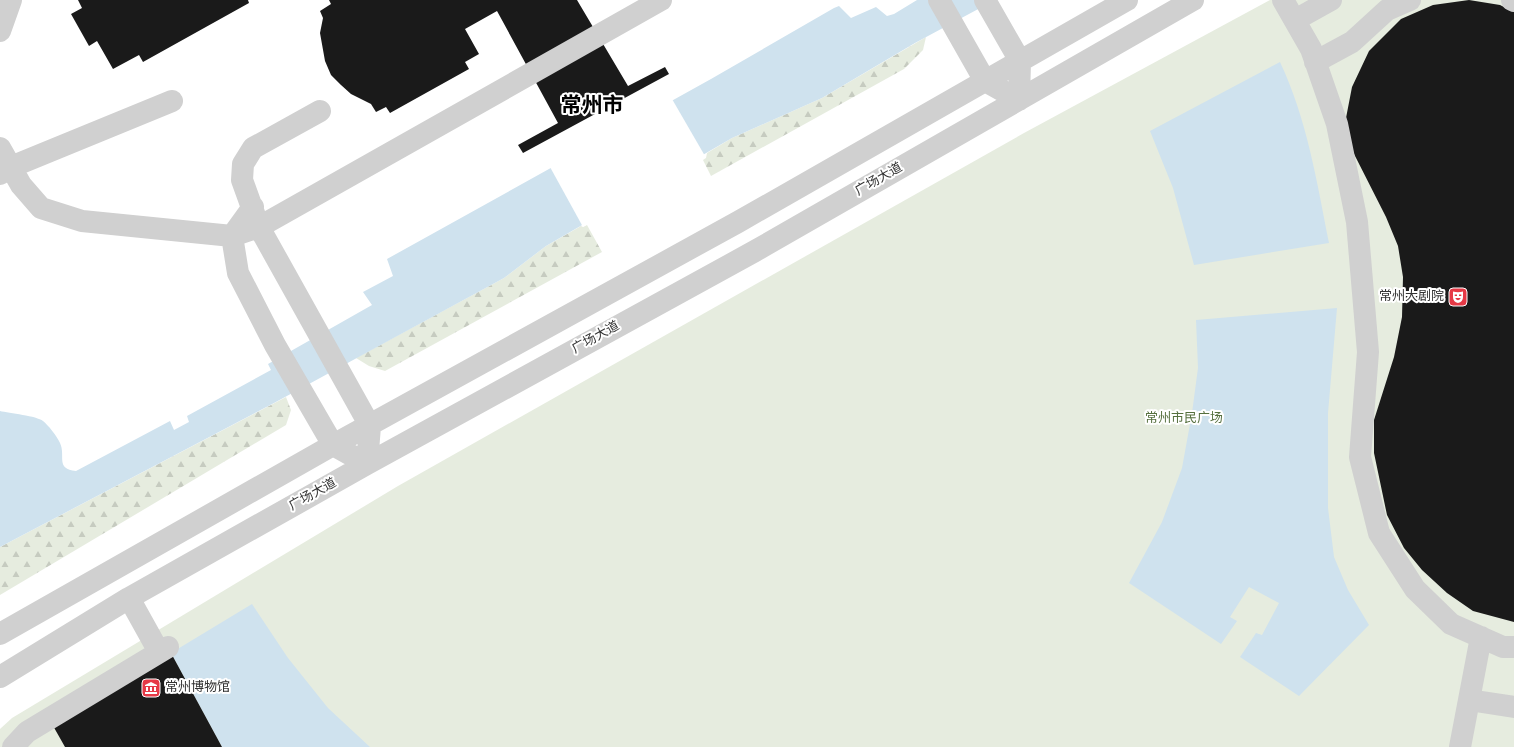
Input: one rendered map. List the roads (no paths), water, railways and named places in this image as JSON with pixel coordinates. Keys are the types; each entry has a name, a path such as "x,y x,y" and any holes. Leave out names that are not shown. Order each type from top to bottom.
{"street":[{"path":"0,31 11,0"},
{"path":"0,148 5,170 21,185 41,208 82,221 232,236 256,217 661,0"},
{"path":"939,0 985,81 1019,100 1020,61 987,4"},
{"path":"0,634 333,445 717,234 1127,0"},
{"name":"广场大道","path":"0,677 129,598 367,464 755,251 1193,0"},
{"path":"1283,0 1311,49 1337,124 1357,222 1368,352 1360,457 1379,534 1415,589 1451,624 1503,647 1514,647"},
{"path":"1295,20 1331,0"},
{"path":"1316,62 1352,42 1387,10 1410,0"},
{"path":"5,170 172,101"},
{"path":"232,236 238,273 275,345 333,445 367,464 370,426 256,217 242,180 243,164 253,148 320,111"},
{"path":"13,747 27,732 164,650 129,598"},
{"path":"1460,747 1481,638"},
{"path":"1469,700 1514,707"}],"water":[{"path":"917,0 995,0 915,43 822,98 732,138 546,246 504,278 274,403 0,547 0,411 29,416 43,421 57,437 60,443 62,448 63,465 65,468 76,471 170,421 174,430 189,422 187,416 271,370 268,364 372,305 363,292 393,276 387,259 711,79 834,8 839,6 851,18 876,7 887,16 894,14"},
{"path":"1280,62 1304,128 1329,243 1194,265 1173,188 1150,131"},
{"path":"1337,308 1328,413 1328,508 1334,557 1348,590 1369,625 1299,696 1240,657 1256,633 1262,635 1279,603 1249,587 1230,617 1237,621 1221,644 1129,583 1162,522 1182,468 1198,368 1196,320"},
{"path":"252,604 288,658 328,708 370,747 222,747 171,653"}],"place":[{"name":"常州大剧院","path":"1458,297"},
{"name":"常州博物馆","path":"151,688"}],"district":[{"name":"常州市","path":"592,106"}],"park label":[{"name":"常州市民广场","path":"1184,419"}]}
